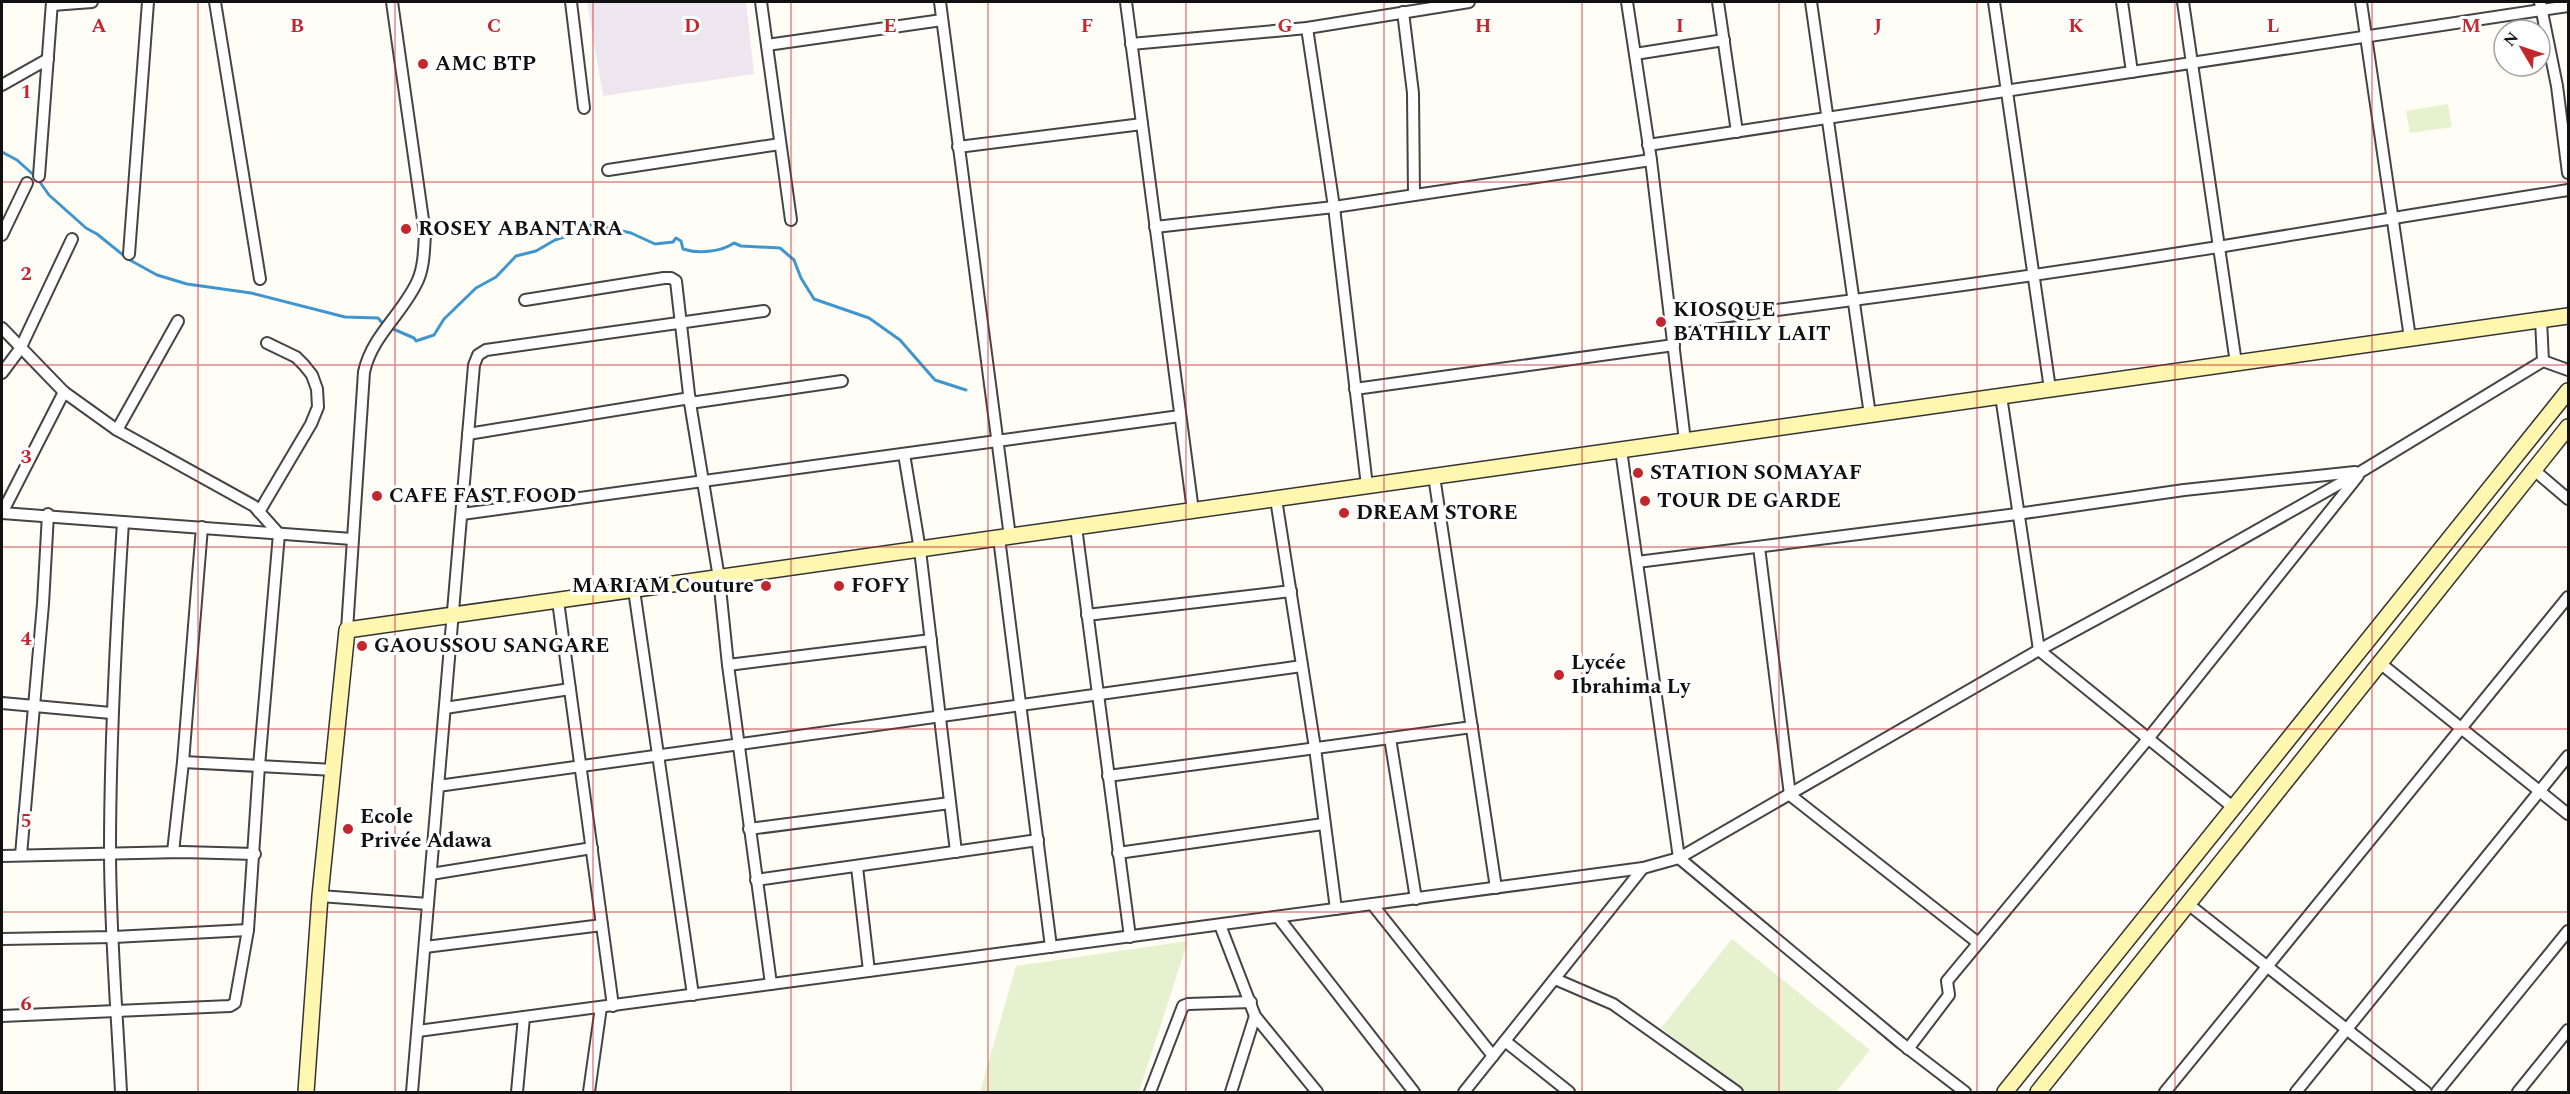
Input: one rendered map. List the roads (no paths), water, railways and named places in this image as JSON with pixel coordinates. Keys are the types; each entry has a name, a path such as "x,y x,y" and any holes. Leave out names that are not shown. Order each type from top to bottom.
{"main road":[{"path":"306,1092 320,896 347,630 2568,316"},
{"path":"2005,1092 2568,391"},
{"path":"2038,1092 2568,427"}],"street":[{"path":"39,176 52,3 92,2"},
{"path":"129,254 148,2"},
{"path":"215,2 260,279"},
{"path":"347,630 364,372 375,342 419,279 424,260 425,234 392,2"},
{"path":"571,2 584,108"},
{"path":"762,2 791,220"},
{"path":"940,2 998,441 1004,537 1020,705 1051,947"},
{"path":"1126,2 1193,511"},
{"path":"1131,44 1307,28 1469,2"},
{"path":"1627,2 1672,323 1685,441"},
{"path":"1718,2 1737,132"},
{"path":"1811,2 1870,415"},
{"path":"1994,2 2050,389"},
{"path":"2122,2 2132,72"},
{"path":"2183,2 2236,363"},
{"path":"2361,2 2410,338"},
{"path":"1648,145 2366,37 2540,6 2568,6"},
{"path":"2540,6 2557,86 2568,173"},
{"path":"1403,12 1413,93 1414,195"},
{"path":"767,45 942,20"},
{"path":"1307,28 1334,207 1367,486"},
{"path":"1635,54 1724,40"},
{"path":"2,85 48,59"},
{"path":"958,147 1142,124"},
{"path":"609,171 780,144"},
{"path":"1155,227 1334,207 1650,160"},
{"path":"2,235 27,183"},
{"path":"1672,323 1854,301 2034,275 2219,247 2393,216 2568,190"},
{"path":"2,373 20,349 72,240"},
{"path":"525,300 671,278 676,281 690,400 719,578 738,745 771,984"},
{"path":"412,1092 474,365 477,355 486,350 764,311"},
{"path":"2541,320 2543,361"},
{"path":"117,430 178,321"},
{"path":"2,328 64,392 117,430 255,506 279,534 259,766 255,854 248,930 236,997 230,1006 2,1016"},
{"path":"259,512 311,424 318,407 317,389 312,375 296,357 267,343"},
{"path":"1355,389 1674,345"},
{"path":"2543,361 2568,370"},
{"path":"418,1031 1643,868 1679,858 2039,650 2362,471 2543,361"},
{"path":"468,434 690,400 842,381"},
{"path":"64,392 2,513 48,514 123,522 352,539"},
{"path":"2001,396 2039,650 2147,740 2234,808"},
{"path":"462,514 1180,417"},
{"path":"1621,450 1679,858 1908,1049 1965,1092"},
{"path":"904,454 920,550 956,852"},
{"path":"2534,470 2568,499"},
{"path":"1637,562 2018,514 2184,490 2362,471"},
{"path":"1908,1049 1949,995 1947,981 1977,942 2147,740 2362,471"},
{"path":"1434,477 1496,888"},
{"path":"1276,499 1315,748 1323,824 1336,909"},
{"path":"21,855 43,604 48,514"},
{"path":"121,1092 110,854 111,713 123,522"},
{"path":"173,852 183,762 202,527"},
{"path":"1076,527 1130,937"},
{"path":"1759,547 1790,795 1977,942"},
{"path":"634,590 693,995"},
{"path":"1087,615 1291,591"},
{"path":"2165,1092 2568,597"},
{"path":"558,600 602,925 607,1006 589,1092"},
{"path":"728,665 931,640"},
{"path":"2380,663 2568,814"},
{"path":"438,786 1302,666"},
{"path":"445,708 570,689"},
{"path":"2,703 111,713"},
{"path":"1108,776 1472,727"},
{"path":"1390,738 1416,899"},
{"path":"2296,1092 2568,756"},
{"path":"183,762 334,770"},
{"path":"749,829 950,803"},
{"path":"1118,853 1323,824"},
{"path":"756,880 1038,840"},
{"path":"431,874 592,848"},
{"path":"2,856 173,852 255,854"},
{"path":"857,867 869,971"},
{"path":"1464,1092 1643,868"},
{"path":"320,896 428,904"},
{"path":"1372,904 1493,1056"},
{"path":"2188,904 2426,1092"},
{"path":"1278,917 1414,1092"},
{"path":"425,947 602,925"},
{"path":"1220,925 1255,1016 1317,1092"},
{"path":"2,939 114,937 248,930"},
{"path":"2437,1092 2568,931"},
{"path":"1555,978 1613,1004 1737,1092"},
{"path":"1150,1092 1183,1006 1251,1002"},
{"path":"1231,1092 1255,1016"},
{"path":"517,1092 524,1017"},
{"path":"2518,1092 2568,1030"},
{"path":"1505,1041 1569,1092"}],"waterway":[{"path":"2,152 17,160 37,178 49,195 86,228 128,259 157,275 187,284 251,293 345,317 378,318 384,325 416,341 434,335 444,319 476,288 496,277 516,256 536,251 555,240 585,230 592,224 631,233 655,244 673,242 676,238 681,241 683,249 695,251 716,250 734,243 741,246 780,248 794,260 801,278 814,299 869,318 900,340 935,380 966,390"}],"place":[{"name":"AMC BTP","path":"423,64"},
{"name":"ROSEY ABANTARA","path":"406,229"},
{"name":"KIOSQUE BATHILY LAIT","path":"1661,322"},
{"name":"STATION SOMAYAF","path":"1638,473"},
{"name":"CAFE FAST FOOD","path":"377,496"},
{"name":"TOUR DE GARDE","path":"1645,501"},
{"name":"DREAM STORE","path":"1344,513"},
{"name":"MARIAM Couture","path":"766,586"},
{"name":"FOFY","path":"839,586"},
{"name":"GAOUSSOU SANGARE","path":"362,646"},
{"name":"Lycée Ibrahima Ly","path":"1559,675"},
{"name":"Ecole Privée Adawa","path":"348,829"}]}
